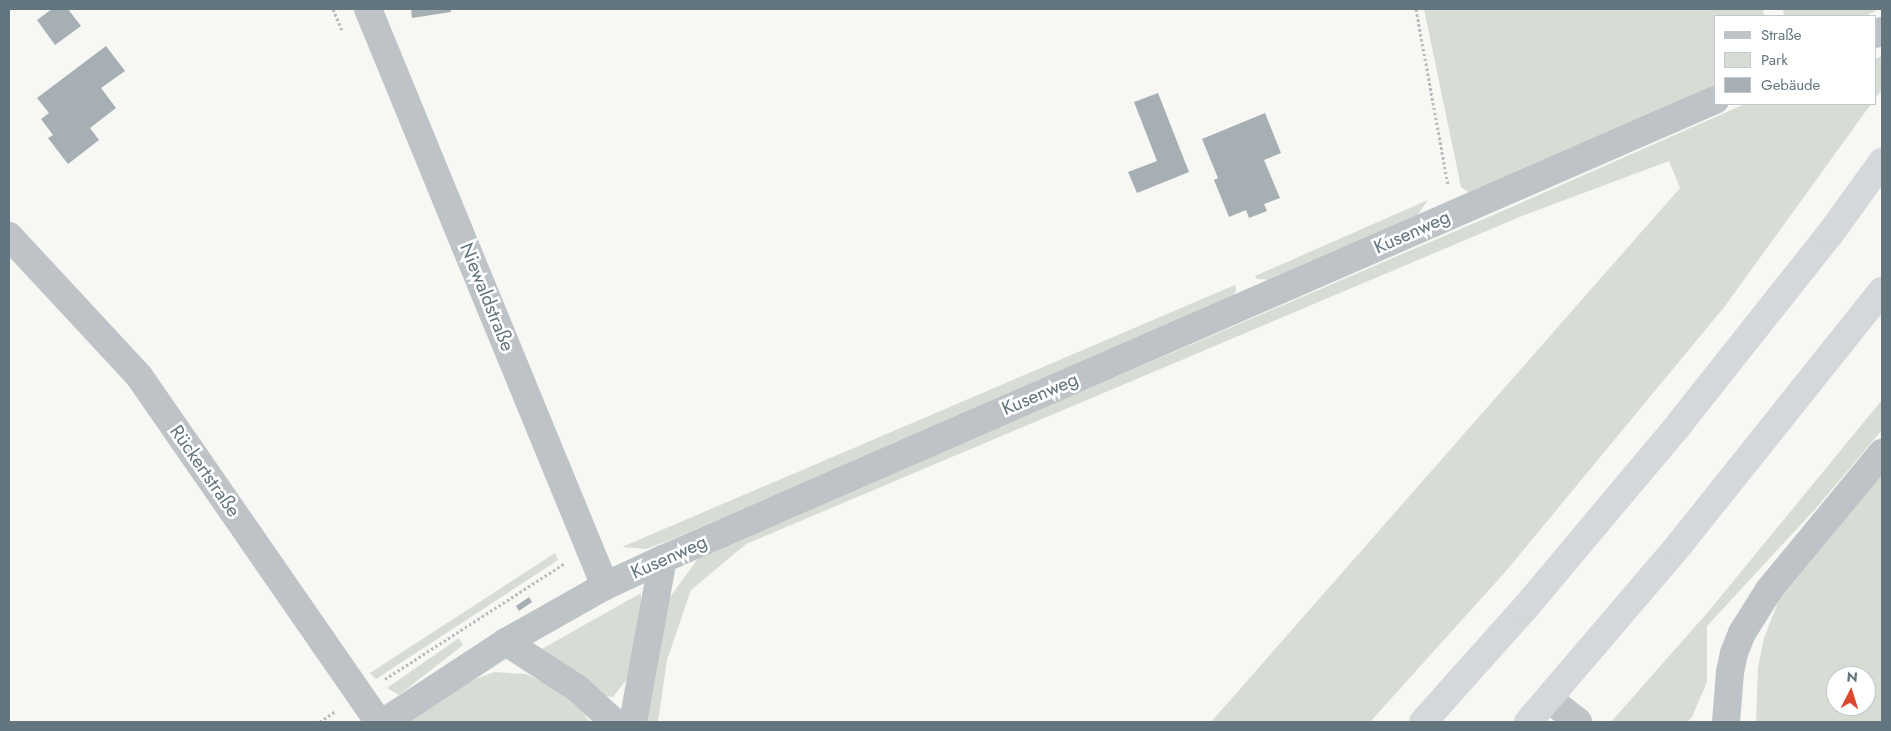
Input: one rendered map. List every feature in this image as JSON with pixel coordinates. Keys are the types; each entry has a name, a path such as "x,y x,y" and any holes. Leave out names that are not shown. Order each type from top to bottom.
{"highway":[{"path":"1423,722 1525,608 1680,423 1830,234 1882,162"},
{"path":"1528,722 1679,545 1882,290"}],"street":[{"name":"Niewaldstraße","path":"368,9 605,586"},
{"name":"Kusenweg","path":"384,722 506,642 605,586 663,558 1714,100"},
{"name":"Rückertstraße","path":"9,236 138,376 379,722"},
{"path":"1726,722 1730,672 1734,653 1742,633 1769,590 1882,453"},
{"path":"633,722 663,558"},
{"path":"506,642 578,689 614,722"},
{"path":"1549,699 1578,722"}],"path":[{"path":"1416,9 1453,214"},
{"path":"320,722 468,625"}],"green space":[{"path":"1424,9 1763,9 1764,15 1714,15 1714,88 1470,193 1461,187"},
{"path":"1783,9 1879,9 1868,15 1784,15"},
{"path":"1882,56 1882,89 1876,98 1876,59"},
{"path":"1743,105 1870,105 1725,306 1506,571 1370,722 1211,722 1680,188 1669,161 1522,216 746,544 691,590 667,660 658,722 642,722 665,604 697,560 710,551 1514,206"},
{"path":"1428,200 1413,221 1274,280 1257,279 1255,276"},
{"path":"1235,285 1236,291 1230,300 668,541 646,549 622,547"},
{"path":"1882,400 1882,430 1817,507 1707,626 1707,682 1692,717 1687,722 1611,722 1708,612"},
{"path":"1882,474 1882,722 1756,722 1758,667 1764,638 1778,602"},
{"path":"555,553 558,560 376,679 370,673"},
{"path":"641,593 641,618 630,675 613,697 604,696 540,650"},
{"path":"459,638 463,645 399,695 387,688"},
{"path":"494,672 526,674 553,687 581,710 590,722 406,722 465,683"}],"building":[{"path":"52,9 68,9 81,26 55,45 37,20"},
{"path":"411,9 451,9 451,12 412,18"},
{"path":"106,46 125,71 101,88 116,108 90,128 99,140 68,164 48,138 53,135 41,119 49,113 37,98"},
{"path":"1158,93 1189,172 1137,193 1128,172 1157,161 1134,102"},
{"path":"1265,113 1281,153 1264,160 1280,198 1264,204 1267,211 1249,218 1246,210 1229,217 1214,180 1218,178 1202,139"},
{"path":"529,597 532,602 519,611 516,606"}]}
